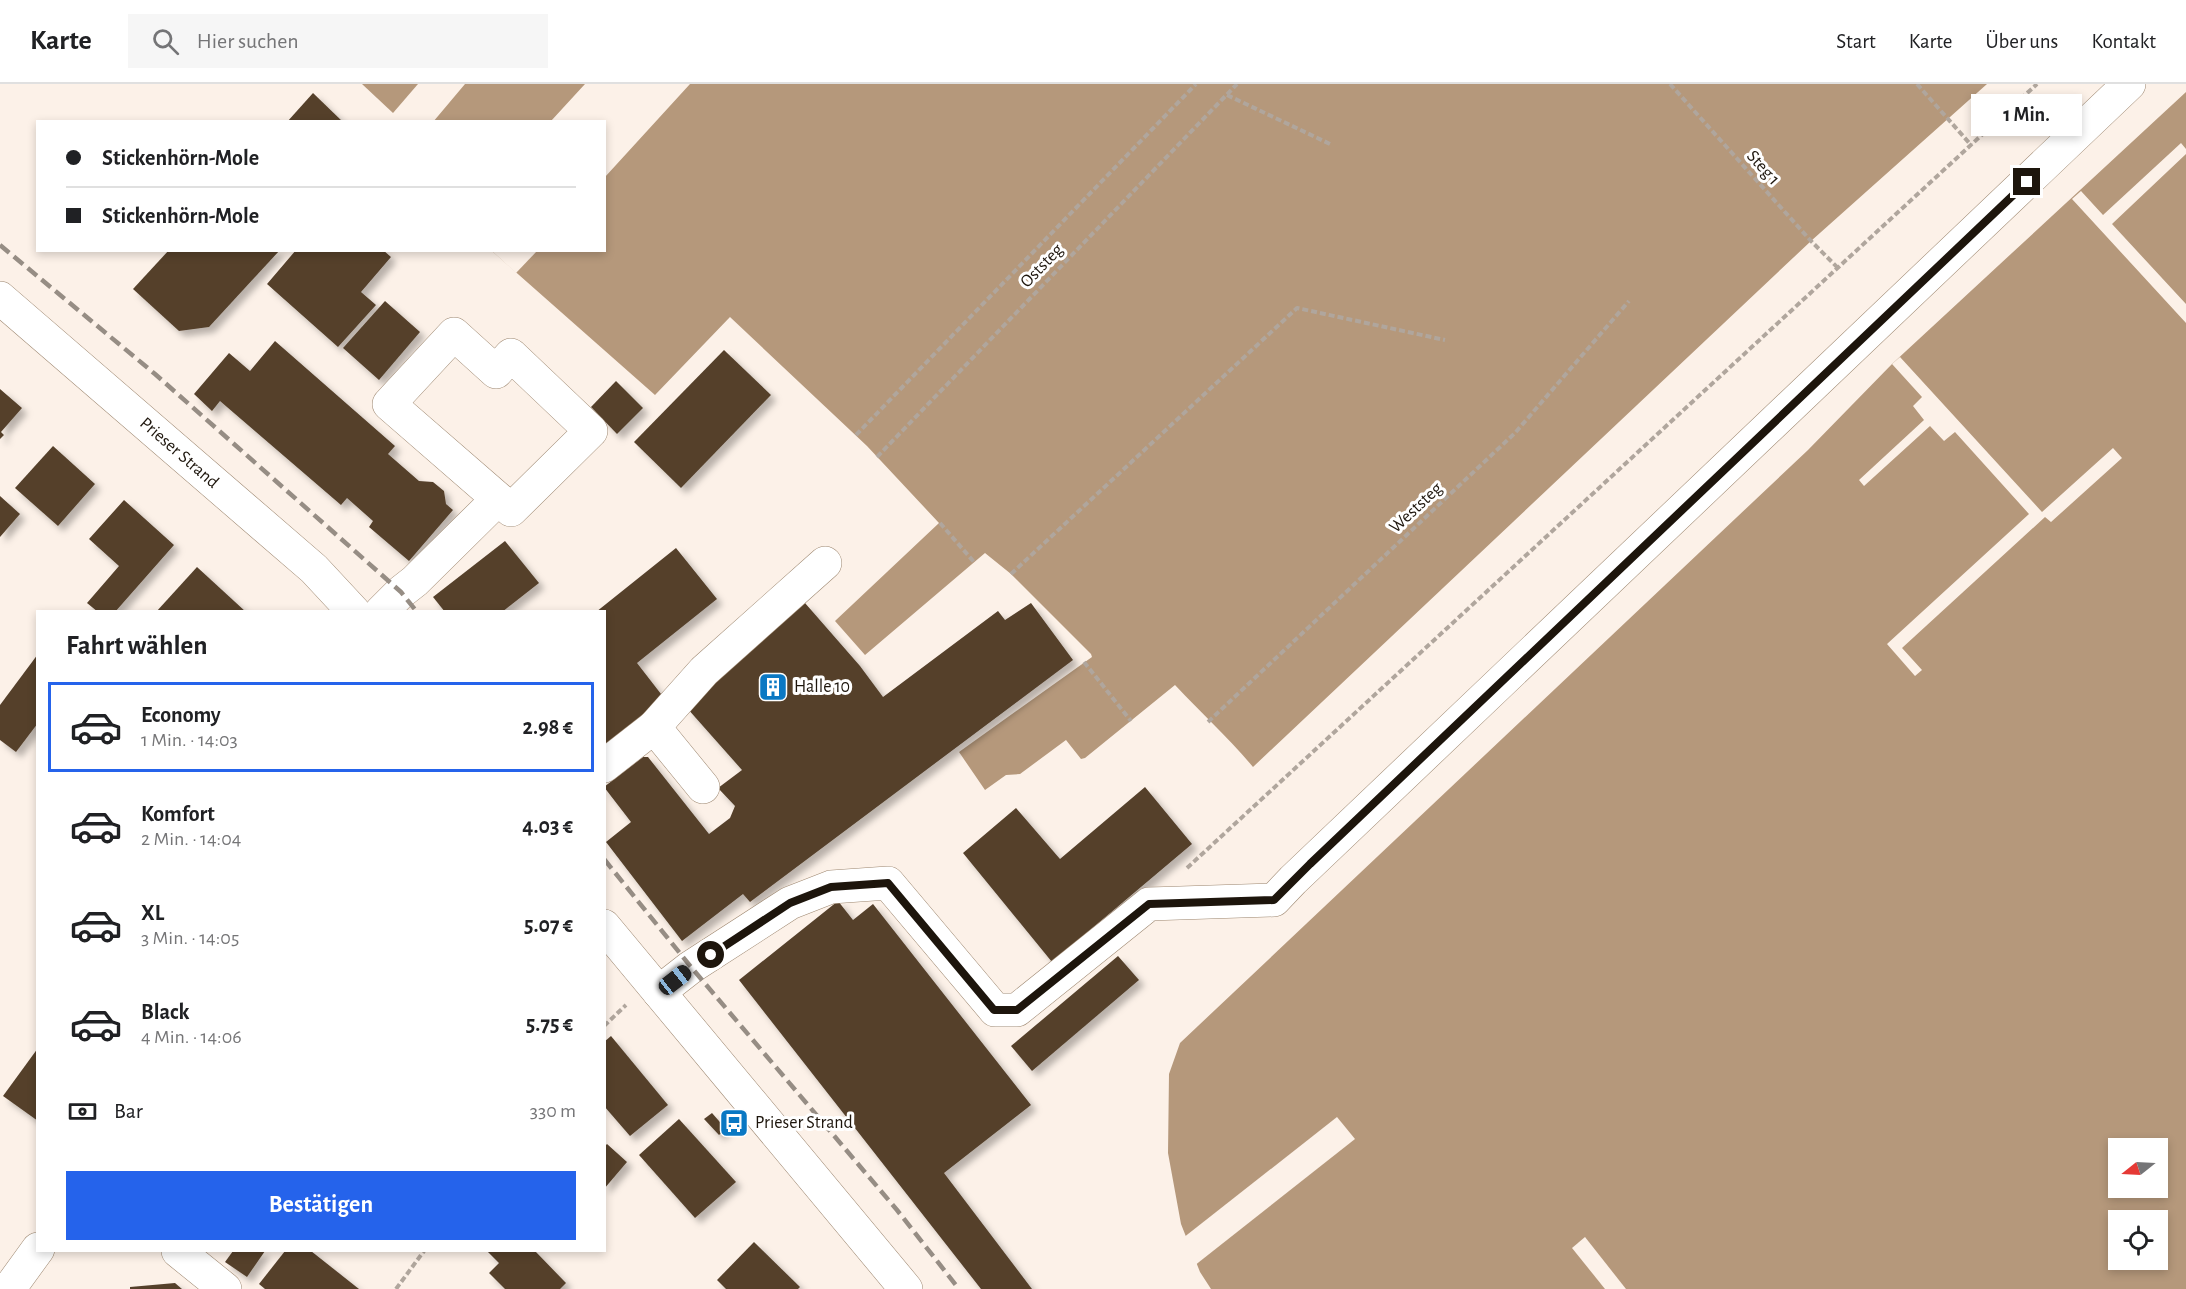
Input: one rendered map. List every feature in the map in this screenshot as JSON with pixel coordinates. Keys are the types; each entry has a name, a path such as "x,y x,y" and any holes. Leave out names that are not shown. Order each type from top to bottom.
{"street":[{"path":"659,992 691,967 790,903 831,887 888,883 994,1010 1017,1010 1149,904 1274,900 2129,84"},
{"name":"Prieser Strand","path":"0,298 314,569 352,610"},
{"path":"454,334 496,372 511,355 591,431 511,510 497,500 388,404 454,334"},
{"path":"383,610 497,500"},
{"path":"606,764 654,727 704,671 825,563"},
{"path":"654,727 703,787"},
{"path":"606,928 906,1289"},
{"path":"9,1289 36,1252"},
{"path":"179,1252 225,1289"}],"path":[{"path":"856,435 1196,84"},
{"name":"Oststeg","path":"877,457 1237,84"},
{"name":"Steg 1","path":"1670,84 1838,268"},
{"path":"1917,84 1971,145"},
{"path":"1149,904 2037,84"},
{"path":"1227,95 1330,144"},
{"name":"Weststeg","path":"1208,722 1515,433 1629,301"},
{"path":"1011,574 1297,308 1445,340"},
{"path":"940,523 974,562"},
{"path":"1084,662 1131,721"},
{"path":"396,1289 423,1252"}],"shaded area":[{"path":"362,84 418,84 393,113"},
{"path":"465,84 1987,84 1811,241 1253,767 1175,685 1085,758 1081,759 1066,740 1020,774 1006,775 985,790 959,752 1092,657 1091,654 1011,574 985,553 865,655 835,621 939,523 867,446 730,317 655,395 493,252 606,252 606,120 435,120"},
{"path":"2186,92 2186,1289 1211,1289 1200,1272 1181,1224 1168,1153 1169,1074 1180,1043 1808,450 1892,364"}],"pier":[{"path":"585,84 690,84 606,176 606,120 552,120"},
{"path":"2181,143 2186,149 2186,154 2112,224 2186,304 2186,323 2072,199 2081,191 2103,215"},
{"path":"493,252 536,252 516,273"},
{"path":"1900,357 2042,512 2113,448 2122,458 2051,522 2045,517 1902,648 1922,670 1915,676 1887,644 2029,514 1955,432 1944,441 1930,426 1864,486 1859,480 1924,420 1913,406 1922,397 1892,364"},
{"path":"1337,1117 1355,1139 1194,1266 1183,1238"},
{"path":"1585,1237 1626,1289 1605,1289 1572,1248"}],"building":[{"path":"313,93 341,120 289,120"},
{"path":"167,252 278,252 209,327 179,331 133,289"},
{"path":"294,252 385,252 391,257 361,292 376,305 338,347 267,284"},
{"path":"385,301 420,332 379,380 343,348"},
{"path":"275,341 395,446 388,454 419,481 433,482 444,491 446,504 453,510 409,561 369,527 373,521 347,498 341,505 220,401 212,411 194,394 229,353 250,371"},
{"path":"724,350 771,395 681,488 634,442"},
{"path":"616,381 643,408 617,434 591,407"},
{"path":"0,389 22,408 1,432 4,435 0,439"},
{"path":"53,446 95,484 58,526 15,488"},
{"path":"0,496 20,514 0,537"},
{"path":"124,500 174,545 117,610 96,610 87,603 119,566 89,539"},
{"path":"505,541 539,583 505,610 443,610 433,597"},
{"path":"676,548 717,599 637,663 668,703 606,751 606,610 598,610"},
{"path":"197,567 244,610 158,610"},
{"path":"805,603 860,666 883,697 998,611 1005,620 1031,603 1073,660 750,902 743,894 682,941 606,842 631,822 606,790 606,785 643,757 648,757 709,834 730,818 735,806 718,788 742,770 687,708"},
{"path":"36,657 36,726 16,752 0,740 0,705"},
{"path":"1145,787 1192,844 1052,962 963,853 1016,808 1060,859"},
{"path":"838,901 853,920 873,904 1031,1105 944,1173 1032,1289 981,1289 739,980"},
{"path":"1118,956 1139,980 1032,1071 1011,1046"},
{"path":"611,1036 668,1105 630,1136 606,1108 606,1040"},
{"path":"36,1051 36,1120 3,1096"},
{"path":"712,1113 726,1129 719,1135 704,1119"},
{"path":"679,1119 736,1182 695,1218 639,1155"},
{"path":"606,1145 627,1162 606,1187"},
{"path":"754,1242 800,1287 798,1289 726,1289 717,1280"},
{"path":"232,1252 264,1252 247,1277 225,1262"},
{"path":"284,1252 312,1252 359,1289 265,1289 259,1284"},
{"path":"488,1252 536,1252 566,1283 560,1289 505,1289 489,1273 499,1263"},
{"path":"175,1283 182,1289 130,1289 130,1287"}],"railway":[{"path":"0,245 155,374 401,592 415,610"},
{"path":"606,861 691,967 897,1210 959,1289"}],"place":[{"name":"Halle 10","path":"773,687"},
{"name":"Prieser Strand","path":"734,1123"}],"route":[{"path":"711,955 790,903 831,887 888,883 994,1010 1017,1010 1149,904 1274,900 2027,182"}]}
